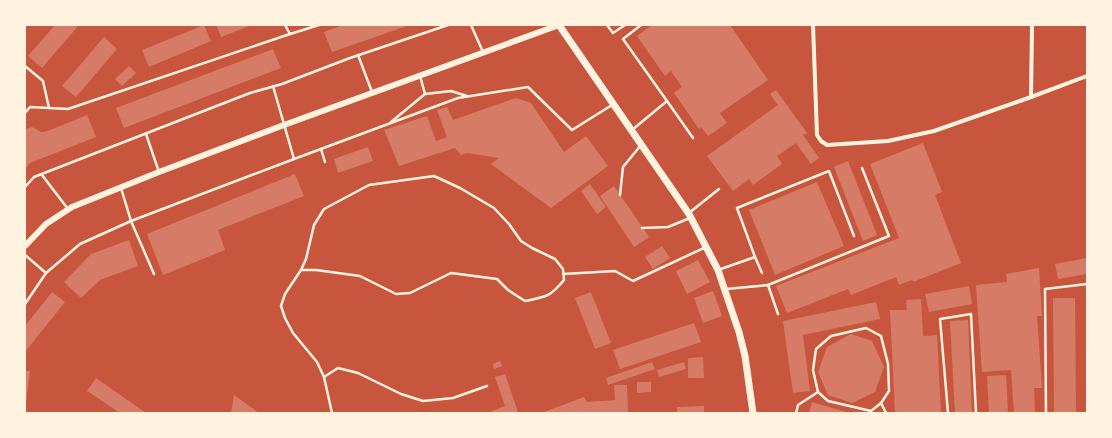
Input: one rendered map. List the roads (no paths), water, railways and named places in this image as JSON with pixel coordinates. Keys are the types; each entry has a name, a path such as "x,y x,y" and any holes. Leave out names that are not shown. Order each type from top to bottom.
{"main road":[{"path":"559,25 690,216 718,270 739,332 745,356 753,413"}],"street":[{"path":"25,246 46,224 68,210 159,172 559,25"},
{"path":"813,25 817,135 821,141 827,145 888,141 934,131 1087,76"},
{"path":"1031,97 1032,25"}],"lane":[{"path":"285,25 290,34"},
{"path":"25,113 30,107 68,109 319,25"},
{"path":"25,187 34,177 250,93 448,25"},
{"path":"471,25 483,52"},
{"path":"607,25 613,34 625,25"},
{"path":"641,25 623,39 693,138"},
{"path":"358,55 373,93"},
{"path":"25,66 43,81 49,108"},
{"path":"419,76 425,94"},
{"path":"273,86 294,159"},
{"path":"25,304 46,273 80,244 131,221 458,98 528,87 572,130 613,104"},
{"path":"388,124 425,94 452,91 469,96"},
{"path":"631,130 667,101"},
{"path":"146,134 159,172"},
{"path":"620,195 623,167 641,145"},
{"path":"321,149 325,162"},
{"path":"724,290 768,285 888,236 862,168"},
{"path":"762,272 754,257 737,208 830,171 854,236"},
{"path":"42,175 68,210"},
{"path":"301,270 316,270 360,276 396,294 410,293 451,273 497,279 508,290 525,301 543,298 554,291 564,280 563,268 555,259 521,241 509,224 494,208 460,188 434,176 369,185 324,209 314,225 306,259 301,270 285,294 281,306 285,318 293,333 317,362 324,377 332,413"},
{"path":"121,188 131,221 154,274"},
{"path":"642,228 668,227 690,216 719,189"},
{"path":"563,274 615,271 633,281 706,247"},
{"path":"25,255 46,273"},
{"path":"718,270 754,257"},
{"path":"1046,413 1045,289 1087,284"},
{"path":"768,285 778,314"},
{"path":"948,413 940,319 971,314 976,413"},
{"path":"866,328 881,336 888,364 889,391 881,403 871,411 828,401 818,392 813,370 816,349 831,336 866,328"},
{"path":"324,377 338,368 358,373 401,394 423,401 453,398 488,386"},
{"path":"796,413 798,405 818,392"},
{"path":"881,403 886,413"}]}
